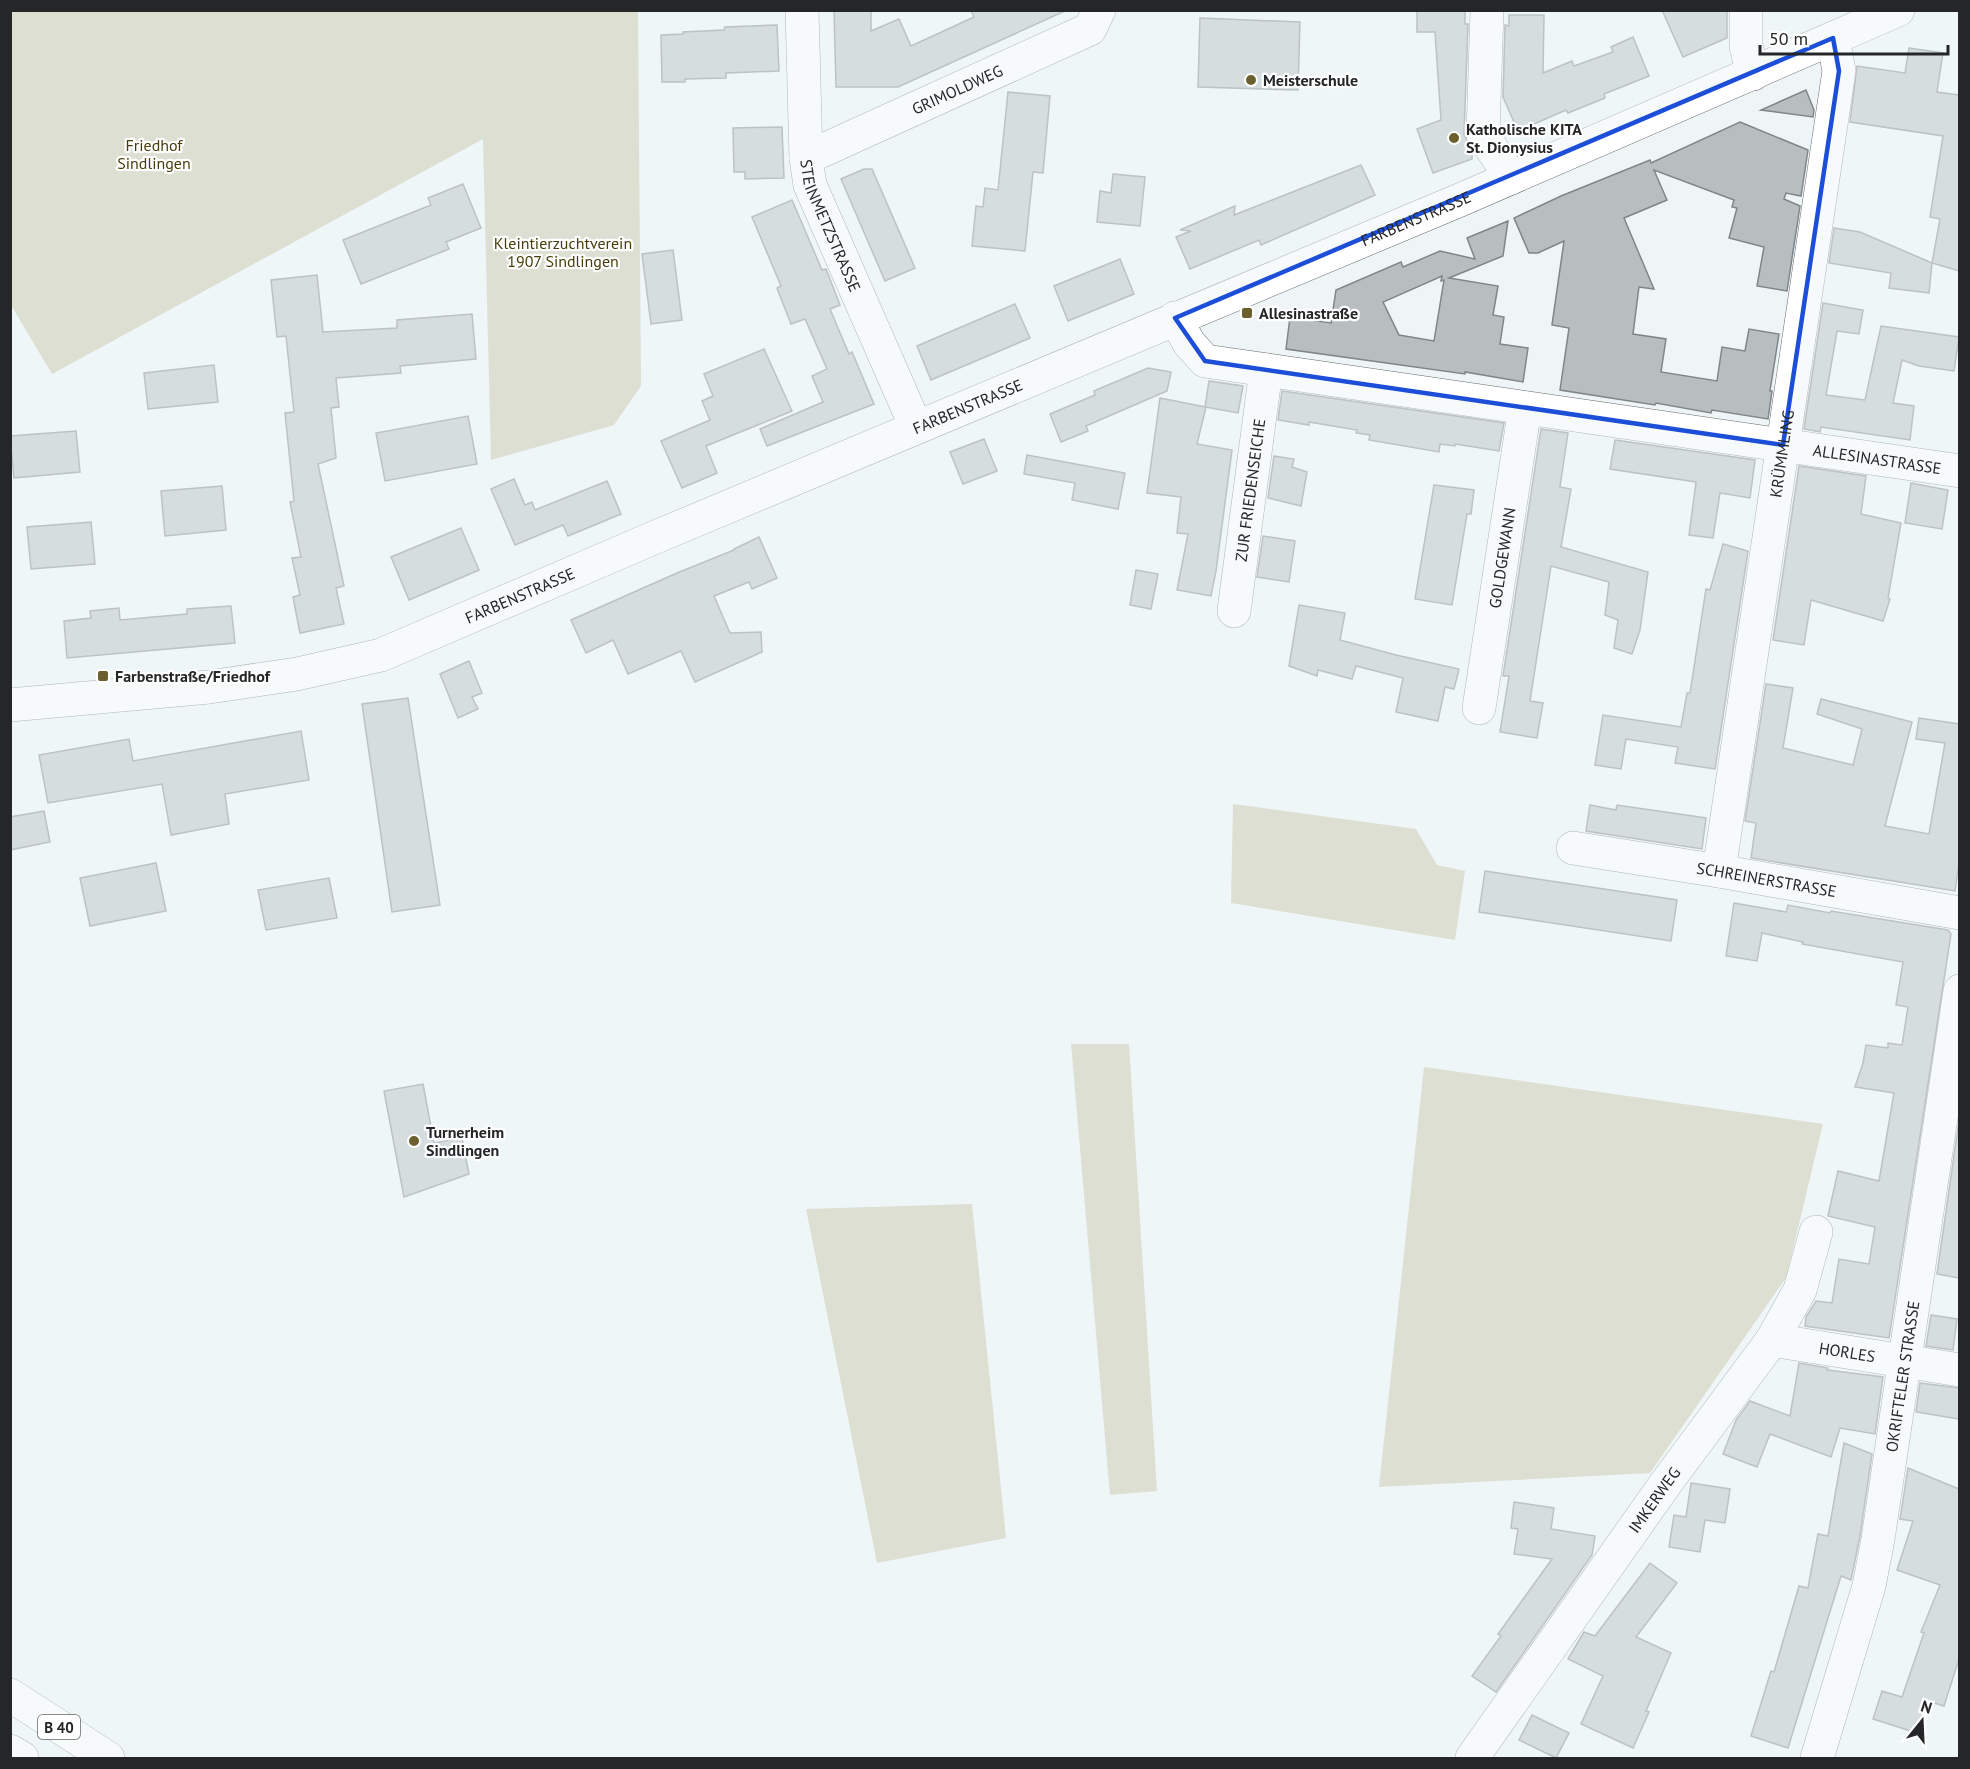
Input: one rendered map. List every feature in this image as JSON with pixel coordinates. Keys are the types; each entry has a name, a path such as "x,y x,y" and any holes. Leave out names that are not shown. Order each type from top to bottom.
{"main road":[{"name":"STEINMETZSTRASSE","path":"802,10 806,158 810,185 916,427"},
{"name":"GRIMOLDWEG","path":"806,158 1090,29 1099,10"},
{"path":"1487,10 1483,135 1511,178"},
{"path":"1746,10 1746,46 1753,74"},
{"name":"FARBENSTRASSE","path":"10,705 209,687 297,674 381,655 916,427 1511,178 1898,10"},
{"name":"KRÜMMLING","path":"1719,871 1839,71 1833,38"},
{"name":"ALLESINASTRASSE","path":"1175,318 1189,343 1205,361 1959,471"},
{"name":"ZUR FRIEDENSEICHE","path":"1234,611 1266,370"},
{"name":"GOLDGEWANN","path":"1479,708 1526,408"},
{"name":"SCHREINERSTRASSE","path":"1573,848 1959,913"},
{"name":"OKRIFTELER STRASSE","path":"1818,1758 1869,1586 1959,991"},
{"name":"IMKERWEG","path":"1472,1758 1666,1483 1772,1340 1800,1290 1816,1232"},
{"name":"HORLES","path":"1772,1340 1959,1370"},
{"name":"B 40","path":"10,1695 108,1758"},
{"path":"10,1751 21,1758"}],"highlighted area":[{"path":"1833,38 1839,71 1783,445 1205,361 1175,318"}],"green space":[{"name":"Friedhof Sindlingen","path":"11,10 638,11 641,386 614,425 491,460 483,139 52,374 11,305"},
{"path":"1233,804 1416,829 1437,865 1465,871 1455,940 1231,903"},
{"path":"1071,1044 1129,1044 1157,1491 1110,1495"},
{"path":"1424,1067 1823,1124 1786,1278 1650,1473 1379,1487"},
{"path":"972,1204 1006,1538 877,1563 806,1209"}],"building":[{"path":"834,10 871,10 871,31 899,19 911,46 974,17 971,10 1067,10 898,87 836,87"},
{"path":"1417,10 1465,10 1465,24 1468,24 1464,134 1472,152 1472,159 1433,173 1417,129 1441,120 1435,32 1417,32"},
{"path":"1662,10 1727,10 1727,38 1683,57"},
{"path":"1509,15 1544,15 1543,73 1572,61 1574,66 1613,52 1611,47 1633,37 1649,76 1604,94 1605,98 1568,113 1566,110 1518,131 1503,97 1505,25 1509,26"},
{"path":"1200,18 1300,22 1298,90 1198,87"},
{"path":"777,25 779,71 726,73 726,78 662,82 661,35 724,30 725,27"},
{"path":"1909,48 1943,53 1937,92 1959,95 1959,271 1932,263 1940,219 1930,217 1943,136 1850,122 1857,66 1905,73"},
{"path":"1806,90 1814,110 1813,117 1761,110"},
{"path":"1008,92 1050,96 1043,173 1033,172 1025,251 972,246 976,206 983,207 985,188 998,190"},
{"path":"1740,122 1808,150 1801,196 1786,193 1784,199 1800,206 1787,291 1757,286 1764,247 1729,238 1737,208 1732,207 1734,200 1654,170 1667,200 1624,218 1654,289 1639,287 1633,334 1666,339 1661,372 1717,381 1722,347 1745,351 1749,329 1779,334 1768,419 1712,410 1711,413 1560,390 1569,328 1552,325 1564,241 1538,253 1529,253 1514,218 1650,160 1651,163"},
{"path":"782,127 784,178 745,179 745,172 734,172 733,128"},
{"path":"1361,165 1375,195 1261,245 1259,240 1190,269 1176,237 1191,231 1180,230 1235,206 1234,215"},
{"path":"864,169 872,169 915,268 885,281 841,179"},
{"path":"1113,174 1145,177 1140,226 1097,222 1100,191 1111,193"},
{"path":"463,184 481,228 446,242 449,249 361,284 343,240 431,205 428,198"},
{"path":"792,200 822,270 826,269 840,305 830,309 849,354 852,352 874,404 767,446 760,429 823,402 812,376 827,369 805,319 791,324 777,288 781,286 752,217"},
{"path":"1508,221 1503,256 1449,278 1498,286 1493,315 1504,317 1500,344 1528,348 1523,382 1465,372 1465,374 1286,349 1290,317 1331,323 1336,290 1401,262 1403,267 1440,251 1475,259 1467,238","holes":["1442,276 1441,281 1444,280 1434,341 1399,335 1383,302"]},
{"path":"1834,228 1860,232 1932,263 1929,293 1889,288 1891,273 1829,263"},
{"path":"673,250 682,320 651,324 642,254"},
{"path":"1120,259 1134,294 1068,321 1054,286"},
{"path":"317,275 323,332 397,328 397,320 472,314 476,359 400,366 401,373 336,378 339,407 331,408 336,458 318,464 344,586 336,588 344,624 300,633 293,597 300,595 292,558 301,557 290,502 294,501 285,413 294,412 286,336 277,337 271,280"},
{"path":"1823,303 1863,310 1859,334 1837,331 1826,395 1865,400 1881,326 1959,337 1954,371 1919,366 1902,360 1893,403 1914,406 1910,440 1821,427 1820,432 1804,429"},
{"path":"1015,304 1030,338 931,380 917,346"},
{"path":"764,349 792,411 706,446 717,473 682,488 661,441 710,420 702,401 713,396 704,374"},
{"path":"214,365 218,402 148,409 144,373"},
{"path":"1148,368 1171,372 1167,391 1086,426 1088,431 1061,442 1050,414 1095,395 1094,391"},
{"path":"1209,381 1243,386 1238,413 1205,407"},
{"path":"1282,391 1504,423 1499,451 1440,444 1439,452 1369,440 1370,435 1356,433 1357,430 1309,422 1309,425 1278,420"},
{"path":"1160,398 1206,407 1197,444 1232,450 1211,596 1177,590 1188,534 1177,533 1181,497 1147,493"},
{"path":"468,416 477,464 385,481 376,433"},
{"path":"1541,429 1568,433 1560,487 1571,489 1561,547 1648,572 1640,630 1632,654 1614,648 1618,620 1605,615 1609,582 1551,566 1530,701 1543,703 1537,738 1500,732 1509,676 1503,676"},
{"path":"76,431 80,472 14,478 10,436"},
{"path":"984,439 997,471 963,484 950,452"},
{"path":"1615,440 1755,460 1750,498 1720,493 1713,538 1689,535 1696,482 1610,469"},
{"path":"1027,455 1125,473 1118,509 1072,500 1075,483 1024,474"},
{"path":"1274,456 1294,459 1292,467 1307,472 1301,506 1268,498"},
{"path":"1799,466 1866,476 1861,514 1901,523 1888,598 1890,599 1883,621 1811,600 1804,645 1773,640"},
{"path":"514,479 525,505 532,502 535,510 607,481 621,514 568,536 563,525 515,545 491,489"},
{"path":"1911,483 1948,490 1942,529 1905,523"},
{"path":"1434,485 1474,490 1471,514 1467,514 1452,605 1415,599"},
{"path":"222,486 226,530 165,536 161,491"},
{"path":"91,522 95,564 31,569 27,527"},
{"path":"461,528 479,570 409,600 391,557"},
{"path":"1263,536 1295,541 1289,582 1257,577"},
{"path":"759,537 777,578 752,589 749,582 714,596 730,633 761,632 762,652 695,682 681,651 628,674 613,640 586,653 571,620"},
{"path":"1723,544 1748,551 1715,769 1675,763 1678,747 1626,739 1621,769 1595,765 1603,715 1681,727 1687,693 1690,693 1706,589 1710,590"},
{"path":"1136,570 1158,574 1151,609 1130,605"},
{"path":"1299,605 1345,613 1340,640 1459,669 1454,689 1445,687 1438,721 1396,712 1403,678 1356,666 1352,679 1318,670 1317,676 1289,666"},
{"path":"231,606 235,643 67,658 64,621 91,618 90,611 119,608 120,620 187,614 187,609"},
{"path":"469,661 482,693 472,697 478,709 458,718 440,674"},
{"path":"1766,684 1793,688 1783,748 1853,765 1862,729 1817,714 1821,699 1912,722 1885,826 1929,834 1945,743 1916,739 1919,718 1959,724 1959,863 1955,891 1751,858 1756,823 1745,821"},
{"path":"408,698 440,905 392,912 362,704"},
{"path":"301,731 309,780 225,794 229,824 171,835 162,784 48,803 39,755 129,739 133,761"},
{"path":"1590,805 1616,810 1617,805 1706,818 1702,849 1586,831"},
{"path":"44,811 50,842 10,850 10,817"},
{"path":"156,863 166,911 90,926 80,878"},
{"path":"1485,871 1677,900 1671,941 1479,912"},
{"path":"329,878 337,918 266,930 258,890"},
{"path":"1734,903 1786,912 1788,905 1830,913 1831,911 1948,930 1951,934 1889,1338 1805,1326 1806,1317 1816,1301 1832,1303 1839,1259 1869,1264 1875,1227 1828,1216 1838,1171 1879,1181 1894,1093 1855,1087 1866,1045 1888,1048 1888,1043 1902,1045 1908,1007 1896,1005 1903,962 1802,944 1803,942 1762,933 1757,961 1726,956"},
{"name":"Turnerheim Sindlingen","path":"423,1084 434,1143 462,1138 469,1174 404,1197 384,1091"},
{"path":"1959,1121 1959,1278 1937,1274"},
{"path":"1931,1315 1957,1319 1953,1350 1926,1346"},
{"path":"1799,1363 1828,1368 1827,1370 1883,1377 1875,1434 1840,1428 1831,1457 1770,1434 1757,1467 1723,1454 1736,1420 1750,1401 1790,1416"},
{"path":"1920,1383 1959,1388 1959,1419 1916,1412"},
{"path":"1844,1443 1872,1454 1860,1536 1851,1580 1841,1576 1788,1748 1751,1736 1771,1671 1774,1672 1799,1586 1808,1588 1818,1534 1828,1536"},
{"path":"1908,1468 1959,1489 1959,1659 1944,1706 1928,1701 1917,1733 1873,1719 1882,1691 1902,1697 1924,1633 1921,1632 1940,1585 1897,1570 1913,1521 1900,1519"},
{"path":"1691,1483 1730,1489 1725,1523 1705,1520 1700,1552 1669,1547 1674,1515 1686,1517"},
{"path":"1514,1502 1554,1508 1551,1529 1595,1536 1592,1555 1496,1692 1472,1676 1501,1636 1498,1634 1552,1559 1514,1554 1518,1529 1511,1528"},
{"path":"1650,1563 1677,1583 1636,1637 1671,1653 1633,1748 1581,1724 1603,1676 1568,1659 1584,1632 1595,1636"},
{"path":"1532,1715 1569,1733 1556,1758 1519,1740"}],"place":[{"name":"Meisterschule","path":"1251,80"},
{"name":"Katholische KITA St. Dionysius","path":"1454,138"},
{"name":"Allesinastraße","path":"1247,313"},
{"name":"Farbenstraße/Friedhof","path":"103,676"},
{"name":"Turnerheim Sindlingen","path":"414,1141"}],"park label":[{"name":"Kleintierzuchtverein 1907 Sindlingen","path":"563,252"}]}
